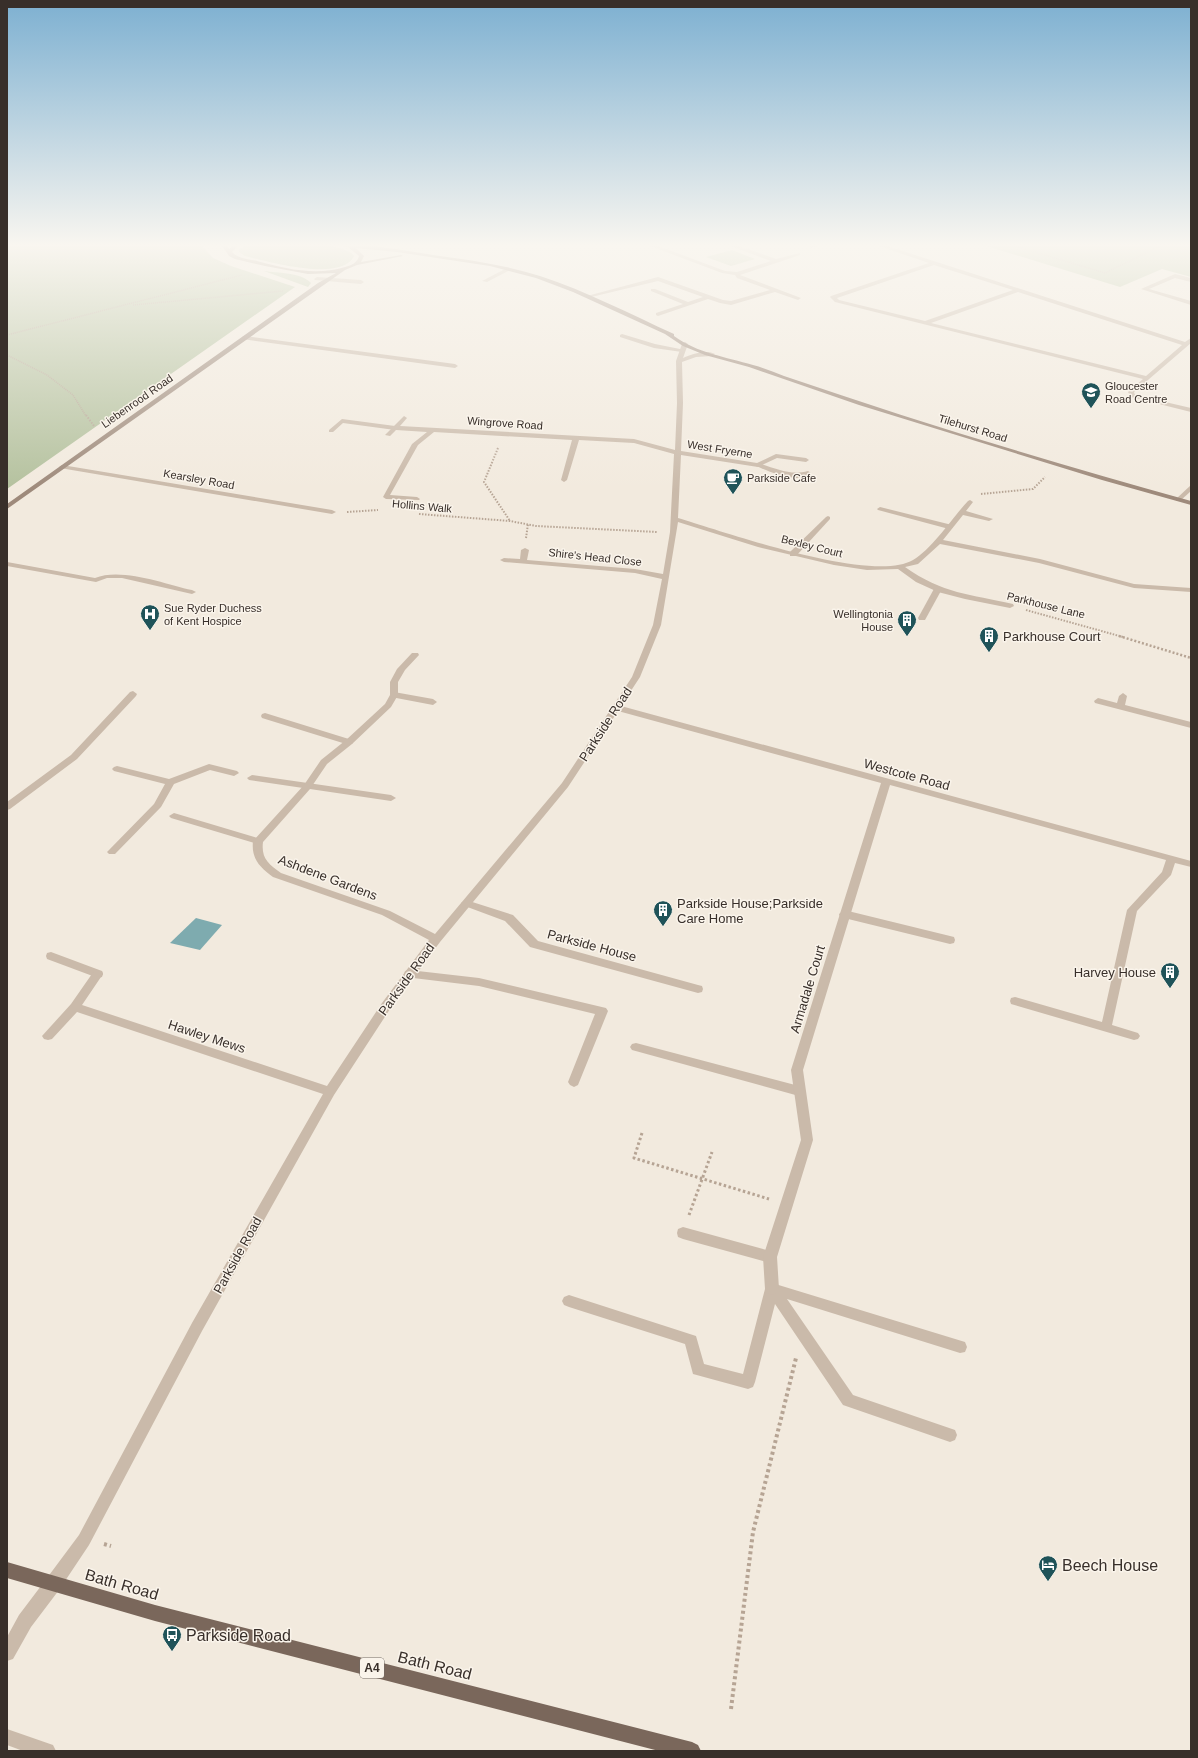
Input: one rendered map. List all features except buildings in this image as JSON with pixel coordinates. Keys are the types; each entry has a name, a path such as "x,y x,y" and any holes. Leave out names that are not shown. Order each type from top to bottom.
{"main road":[{"name":"Bath Road","path":"7,1570 155,1613 692,1751"}],"street":[{"name":"Liebenrood Road","path":"7,507 260,326"},
{"name":"Tilehurst Road","path":"652,326 742,361 751,366"},
{"path":"938,326 1146,378"},
{"path":"1130,326 1186,344"},
{"name":"Tilehurst Road","path":"667,333 683,347 751,366 861,404 1056,465 1191,503"},
{"path":"622,336 654,346 683,347"},
{"path":"244,338 456,366"},
{"path":"1191,340 1131,392 1133,396 1191,410"},
{"name":"Parkside Road","path":"7,1653 25,1621 84,1540 197,1327 330,1092 386,1006 409,974 436,939 566,785 636,677 657,625 674,532 676,453 680,403 679,362 683,347"},
{"path":"679,362 695,355 712,354"},
{"path":"388,435 404,418"},
{"name":"Wingrove Road","path":"331,431 342,421 395,428 634,441 676,453"},
{"path":"417,498 386,497 415,444 434,429"},
{"path":"564,480 576,438"},
{"name":"West Fryerne","path":"676,453 694,454 758,465 776,456 806,460"},
{"path":"758,465 777,472 799,476 806,475 808,473"},
{"name":"Kearsley Road","path":"62,467 332,512"},
{"path":"1178,500 1191,487"},
{"name":"Bexley Court","path":"675,519 793,554 836,564 860,568 899,567 913,563 937,541 970,502"},
{"path":"880,509 949,527"},
{"path":"961,512 989,518"},
{"path":"793,554 828,518"},
{"path":"937,541 1040,561 1134,586 1191,590"},
{"path":"523,561 524,550"},
{"name":"Shire's Head Close","path":"504,560 635,571 665,577"},
{"path":"7,564 96,580 106,576 122,576 192,592"},
{"name":"Parkhouse Lane","path":"899,567 923,583 938,589 991,603 1010,606"},
{"path":"922,618 938,589"},
{"path":"174,816 258,841 307,787 324,762 349,742 388,705 394,695 394,682 400,669 415,655"},
{"path":"7,806 74,757 133,694"},
{"path":"394,695 433,702"},
{"path":"1120,707 1123,696"},
{"path":"1098,701 1191,725"},
{"name":"Westcote Road","path":"617,708 1191,864"},
{"path":"264,716 349,742"},
{"path":"117,769 170,782 209,767 234,774"},
{"path":"252,778 391,798"},
{"path":"112,852 158,805 170,782"},
{"name":"Armadale Court","path":"772,1289 770,1257 807,1140 799,1091 798,1070 844,914 886,782"},
{"name":"Ashdene Gardens","path":"258,841 256,852 263,865 277,875 386,912 436,939"},
{"path":"1106,1027 1132,910 1167,873 1171,859"},
{"name":"Parkside House","path":"466,903 509,918 534,944 698,989"},
{"path":"844,914 950,940"},
{"path":"48,1036 75,1007 98,974 51,956"},
{"path":"409,974 479,982 602,1011 574,1082"},
{"path":"1015,1001 1134,1036"},
{"name":"Hawley Mews","path":"75,1007 330,1092"},
{"path":"636,1047 799,1091"},
{"path":"683,1233 770,1257"},
{"path":"569,1301 691,1340 698,1369 748,1382 772,1289"},
{"path":"772,1289 848,1400 950,1435"},
{"path":"772,1289 960,1346"},
{"path":"7,1737 46,1751"}],"path":[{"path":"7,335 43,326"},
{"path":"7,355 47,375 73,395 92,425 108,434"},
{"path":"506,433 486,474 484,482 492,495 504,508 510,521"},
{"path":"976,494 1033,489 1056,465"},
{"name":"Hollins Walk","path":"332,512 384,511"},
{"name":"Hollins Walk","path":"419,514 510,521 536,526 674,532"},
{"name":"Parkhouse Lane","path":"1010,606 1103,631 1191,658"},
{"path":"642,1133 634,1158 786,1204"},
{"path":"683,1233 712,1152"},
{"path":"731,1709 753,1532 802,1334"}],"green space":[{"path":"7,326 239,326 7,489"}],"water":[{"path":"196,918 222,925 200,950 170,943"}],"place":[{"name":"Gloucester Road Centre","path":"1091,409"},
{"name":"Parkside Cafe","path":"733,495"},
{"name":"Sue Ryder Duchess of Kent Hospice","path":"150,631"},
{"name":"Wellingtonia House","path":"907,637"},
{"name":"Parkhouse Court","path":"989,653"},
{"name":"Parkside House;Parkside Care Home","path":"663,927"},
{"name":"Harvey House","path":"1170,989"},
{"name":"Beech House","path":"1048,1582"},
{"name":"Parkside Road","path":"172,1652"}]}
